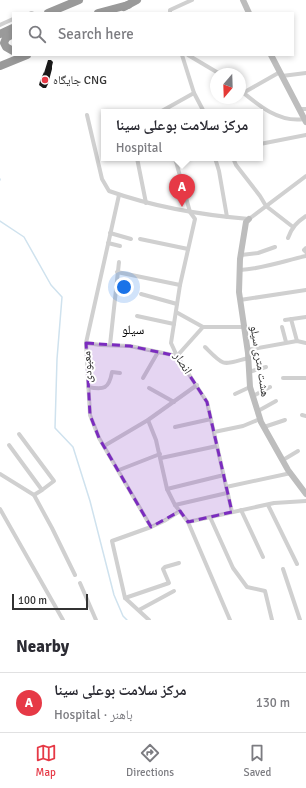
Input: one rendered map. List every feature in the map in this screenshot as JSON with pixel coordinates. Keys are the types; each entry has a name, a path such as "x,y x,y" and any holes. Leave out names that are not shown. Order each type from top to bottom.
{"highway":[{"path":"51,12 79,0"},
{"path":"115,12 137,0"},
{"path":"102,12 128,5"},
{"path":"0,34 12,28"},
{"path":"12,35 6,38 4,43 6,47 12,50"},
{"path":"0,66 25,56"}],"street":[{"path":"170,12 192,0"},
{"path":"243,0 249,12"},
{"path":"0,25 12,19"},
{"path":"182,56 194,93 202,109"},
{"path":"190,56 210,68"},
{"path":"246,94 264,108 283,118 305,121 303,109 272,56"},
{"path":"246,89 281,74 306,72"},
{"path":"165,109 194,93"},
{"path":"87,115 102,179 109,191 146,203 190,212 249,219 306,176"},
{"path":"263,143 306,135"},
{"path":"138,161 146,203"},
{"name":"انصار","path":"176,161 190,212 194,219 180,285 171,343 208,402 232,512"},
{"path":"216,161 219,170 227,217"},
{"path":"234,161 236,166 266,206 293,227"},
{"name":"معبودی","path":"119,195 86,343 90,415 99,438 151,527"},
{"path":"288,238 293,227 306,216"},
{"name":"هشت متری سیلو","path":"249,219 246,222 241,255 239,292 248,358 250,387 264,427 291,473 306,494"},
{"path":"110,233 131,239"},
{"path":"140,239 188,249"},
{"path":"108,243 120,246"},
{"path":"241,255 258,253 275,247"},
{"path":"306,248 304,250 306,252"},
{"path":"240,270 258,269 306,256"},
{"path":"110,345 119,262"},
{"path":"117,272 180,285"},
{"path":"240,300 306,290"},
{"path":"141,294 177,304"},
{"path":"176,312 203,327 243,327"},
{"path":"137,316 174,324"},
{"path":"285,320 306,317"},
{"path":"291,319 297,341"},
{"path":"86,343 130,346 178,356 203,327"},
{"path":"282,327 286,342"},
{"path":"247,350 286,342 297,341 306,343"},
{"path":"205,347 220,362 226,364 248,358"},
{"path":"143,378 158,352"},
{"path":"249,372 266,367"},
{"path":"88,387 101,389 106,387 110,381 112,372 120,372"},
{"path":"283,378 306,378"},
{"path":"104,446 148,420 197,385"},
{"path":"235,394 250,387"},
{"path":"253,396 270,387"},
{"path":"149,388 174,402"},
{"path":"258,411 276,401"},
{"path":"175,427 211,419"},
{"path":"214,432 243,426 260,419"},
{"path":"148,420 156,440 167,489 175,505 188,522 230,620"},
{"path":"264,427 286,420"},
{"path":"19,434 54,481 34,495"},
{"path":"9,445 42,490"},
{"path":"119,470 160,456 217,446"},
{"path":"283,460 298,451"},
{"path":"226,487 291,473"},
{"path":"0,474 34,495 75,575"},
{"path":"167,489 224,475"},
{"path":"175,505 227,493"},
{"path":"188,522 268,505 306,501"},
{"path":"268,505 297,564"},
{"path":"0,509 63,620"},
{"path":"241,510 263,557"},
{"path":"149,620 125,598 112,540 151,527 180,512"},
{"path":"210,517 233,568 247,587 265,591 272,620"},
{"path":"125,598 169,583 163,569 179,563"},
{"path":"284,569 300,620"},
{"path":"80,583 96,620"},
{"path":"139,610 174,591"}],"highlighted area":[{"path":"86,343 130,346 177,356 207,402 232,512 188,522 180,511 151,527 99,438 90,415"}],"building":[{"path":"48,60 53,62 52,69 48,84 46,88 43,88 39,85"}],"waterway":[{"path":"0,221 24,237 51,285 62,297 57,359 55,428 73,447 90,501 114,595 123,616 127,620"}],"place":[{"name":"جایگاه CNG","path":"45,80"},
{"name":"مرکز سلامت بوعلی سینا","path":"182,207"}],"district":[{"name":"سیلو","path":"133,329"}]}
